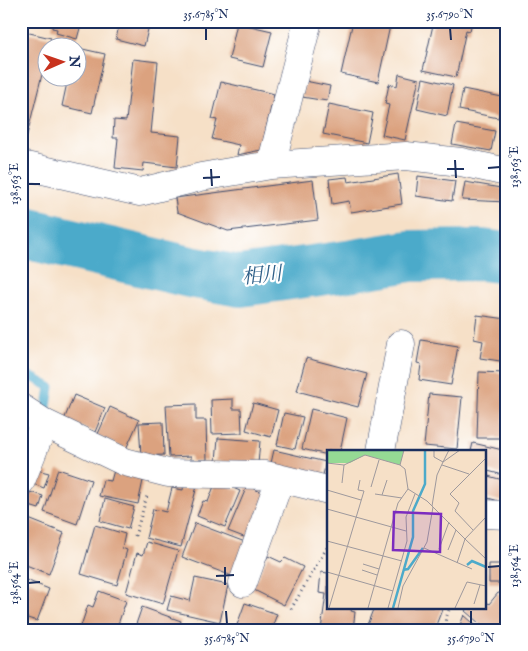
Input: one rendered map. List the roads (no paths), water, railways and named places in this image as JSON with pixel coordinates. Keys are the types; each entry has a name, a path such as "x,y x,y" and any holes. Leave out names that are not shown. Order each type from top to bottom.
{"street":[{"path":"271,165 308,21"},
{"path":"21,165 140,192 201,177 271,165 406,156 461,162 507,172"},
{"path":"381,450 401,344"},
{"path":"21,408 44,423 125,462 168,472 266,476 327,490"},
{"path":"21,481 44,423"},
{"path":"244,583 280,479"},
{"path":"486,514 507,515"}],"waterway":[{"name":"相川","path":"21,232 190,272 240,281 410,256 482,255 507,258"},
{"path":"21,371 50,387 45,420"}]}
